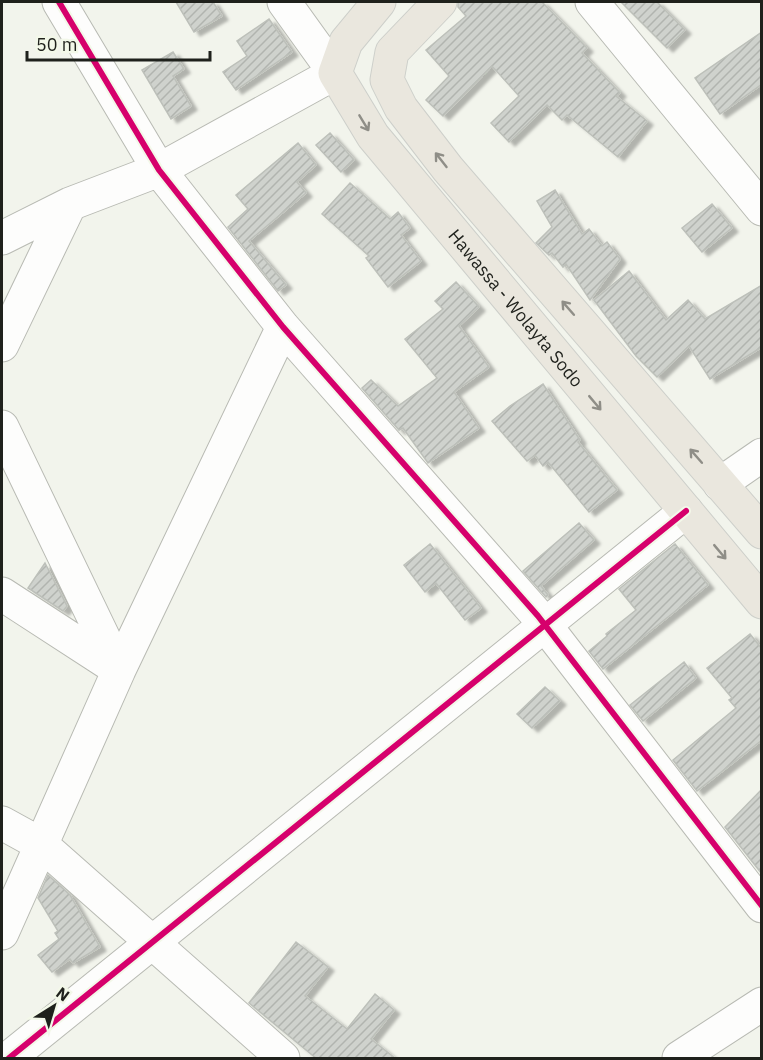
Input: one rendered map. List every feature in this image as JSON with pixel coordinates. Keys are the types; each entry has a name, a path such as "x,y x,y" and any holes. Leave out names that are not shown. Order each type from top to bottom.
{"main road":[{"path":"379,2 346,42 335,73 387,80"},
{"path":"441,2 392,52 387,80 401,108 448,169 762,532"},
{"name":"Hawassa - Wolayta Sodo","path":"335,73 373,136 762,602"},
{"path":"686,512 720,484"}],"street":[{"path":"59,2 159,171 283,327 545,626 762,906"},
{"path":"2,238 70,204 159,171 335,73 284,2"},
{"path":"592,2 762,209"},
{"path":"2,345 70,204"},
{"path":"2,933 119,670 283,327"},
{"path":"2,427 119,670"},
{"path":"720,484 762,455"},
{"path":"9,1059 686,512"},
{"path":"2,594 119,670"},
{"path":"2,823 42,845 283,1059"},
{"path":"679,1059 762,1004"}],"building":[{"path":"176,2 213,2 222,16 194,32"},
{"path":"458,2 542,2 587,48 582,53 620,93 616,96 647,121 618,157 567,115 562,120 547,105 509,142 491,123 519,96 492,66 443,116 426,100 449,76 426,50 466,16 458,7"},
{"path":"621,2 657,2 685,30 667,48"},
{"path":"269,19 292,52 236,90 223,72 247,56 237,41"},
{"path":"762,32 762,84 720,114 695,78"},
{"path":"173,52 184,69 173,76 191,106 171,119 142,70"},
{"path":"330,133 354,160 341,172 316,145"},
{"path":"298,143 316,165 297,182 306,193 249,241 286,285 278,291 228,227 248,209 236,195"},
{"path":"350,183 390,219 398,212 410,228 401,235 421,261 388,287 366,258 369,256 322,214"},
{"path":"555,190 582,234 589,229 602,246 607,242 620,259 590,300 566,264 563,267 552,253 549,255 536,243 552,227 537,201"},
{"path":"712,204 732,228 702,252 682,228"},
{"path":"629,271 666,320 688,300 705,319 762,285 762,347 710,379 689,346 657,377 636,356 594,300"},
{"path":"456,282 479,307 459,326 489,367 454,392 479,428 428,463 403,428 399,430 362,388 371,380 398,406 437,378 405,339 443,309 435,301"},
{"path":"543,384 580,440 578,442 617,490 589,512 548,462 543,466 535,455 527,461 492,421"},
{"path":"579,523 594,540 541,586 548,595 546,597 523,571"},
{"path":"430,544 481,608 465,620 436,583 425,592 404,565"},
{"path":"675,544 708,585 603,669 589,651 636,610 619,589"},
{"path":"45,563 67,606 63,611 28,588"},
{"path":"750,634 762,649 762,740 697,791 673,760 736,708 729,700 732,698 707,668"},
{"path":"684,662 696,678 643,721 630,705"},
{"path":"545,687 560,701 532,728 517,714"},
{"path":"762,789 762,874 725,827"},
{"path":"48,875 70,895 100,947 73,963 70,959 52,972 38,955 59,939 55,933 58,931 38,898"},
{"path":"296,942 328,967 305,996 347,1029 375,994 394,1010 371,1039 396,1059 317,1059 249,1003"}],"cycle path":[{"path":"59,2 159,170 283,327 538,616 762,906"},
{"path":"9,1058 686,511"}]}
